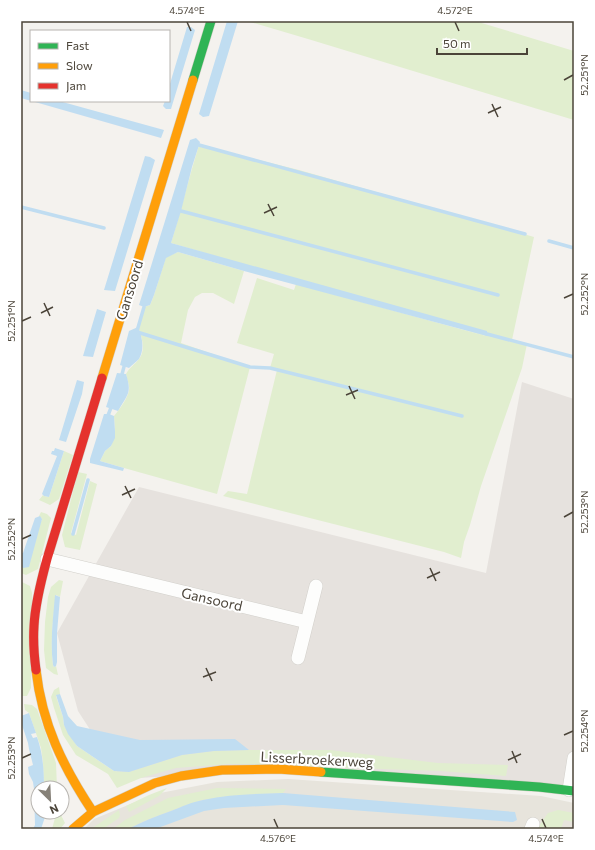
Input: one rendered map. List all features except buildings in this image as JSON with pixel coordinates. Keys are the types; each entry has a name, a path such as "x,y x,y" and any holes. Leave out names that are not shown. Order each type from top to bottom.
{"street":[{"name":"Gansoord","path":"93,812 60,758 52,738 38,683 35,650 35,624 41,582 212,21"},
{"name":"Gansoord","path":"47,559 307,622"},
{"path":"298,658 316,586"},
{"path":"572,791 574,758"},
{"name":"Lisserbroekerweg","path":"73,829 93,812 156,783 181,776 222,770 278,769 572,791"}],"shaded area":[{"path":"522,382 574,399 574,789 326,767 122,779 78,711 57,633 139,487 486,573"},
{"path":"288,779 541,796 574,803 574,829 84,829 94,819 155,794 217,782"}],"green space":[{"path":"247,21 475,21 574,51 574,120 308,39"},
{"path":"199,145 299,170 534,237 512,340 527,344 522,368 481,486 464,542 461,558 444,552 223,496 228,491 247,494 277,370 270,368 274,354 237,343 257,278 294,290 296,284 486,336 171,243"},
{"path":"178,252 244,271 234,304 213,293 202,293 195,297 188,310 181,343 250,367 217,494 100,461 105,451 111,446 115,431 114,416 127,397 129,386 126,374 139,359 142,352 142,339 138,327 144,307 150,305 166,257"},
{"path":"64,451 73,455 59,499 50,505 39,500 43,495 49,497"},
{"path":"78,472 87,474 71,533 76,535 90,481 97,484 80,550 65,547 62,535"},
{"path":"41,512 47,514 51,518 38,569 26,575 21,573 21,566 23,568 42,519 39,516"},
{"path":"59,580 63,581 60,597 56,595 52,639 53,665 54,667 56,666 58,675 46,668 44,650 48,597 51,587"},
{"path":"22,582 30,586 32,593 31,688 27,696 21,696"},
{"path":"59,687 60,694 56,696 64,725 77,746 114,771 129,772 182,755 214,751 330,750 438,763 508,765 506,776 440,771 230,764 176,768 141,778 117,788 108,774 76,755 63,735 51,697 54,690"},
{"path":"24,704 32,705 37,709 56,763 57,780 44,780 41,748 29,713 25,710"},
{"path":"167,788 159,796 129,812 126,806"},
{"path":"217,788 286,789 283,793 244,795 202,800 144,821 128,829 113,829 125,820 168,798"},
{"path":"119,810 119,818 103,829 91,829"},
{"path":"558,810 574,813 574,822 564,820 561,829 537,829 548,813"},
{"path":"54,820 64,820 65,823 60,829 52,829"}],"water":[{"path":"227,21 238,21 209,116 203,117 199,114"},
{"path":"187,27 191,27 195,30 171,109 166,109 163,106 165,102 170,102 170,84"},
{"path":"21,90 30,93 30,101 21,98"},
{"path":"35,102 63,102 164,130 161,138"},
{"path":"196,138 200,142 171,243 487,331 487,336 178,252 166,258 150,305 144,307 139,305 190,140"},
{"path":"145,156 155,160 115,291 104,290"},
{"path":"97,309 106,312 93,357 83,356"},
{"path":"138,327 141,334 142,343 141,355 139,359 129,368 120,365 129,331"},
{"path":"117,373 126,374 129,385 127,397 118,411 106,407"},
{"path":"77,380 84,382 82,394 66,442 59,440"},
{"path":"104,414 114,416 115,438 111,446 105,451 100,461 124,468 123,471 90,463"},
{"path":"55,448 64,451 49,497 42,494 57,456 51,454"},
{"path":"40,516 42,519 29,567 23,568 21,566 21,553 23,553 35,518"},
{"path":"55,595 60,597 57,633 57,662 56,666 54,667 52,656 52,639"},
{"path":"60,694 68,716 77,726 140,740 235,739 249,750 214,751 182,755 129,772 114,771 77,746 68,734 56,695"},
{"path":"29,713 36,733 31,734 33,738 37,737 41,750 44,780 32,780 29,774 28,767 33,765 21,722 21,716"},
{"path":"283,793 515,812 517,820 513,822 283,805 224,808 204,811 155,829 128,829 154,817 199,801 233,795"},
{"path":"35,820 44,820 41,829 33,829"}],"waterway":[{"path":"199,145 525,234"},
{"path":"21,207 104,228"},
{"path":"181,211 498,295"},
{"path":"549,241 574,248"},
{"path":"137,331 144,307"},
{"path":"137,332 250,367 270,368 462,416"},
{"path":"487,334 574,357"},
{"path":"121,378 125,363"},
{"path":"107,418 112,405"},
{"path":"73,534 88,480"}],"traffic: fast":[{"path":"193,80 211,21"},
{"path":"321,772 539,787 574,791"}],"traffic: slow":[{"path":"102,378 193,80"},
{"path":"36,670 43,709 63,762 93,812"},
{"path":"73,829 93,812 155,783 181,776 222,770 278,769 321,772"}],"traffic: jam":[{"path":"36,670 34,626 41,584 47,559 102,378"}]}
